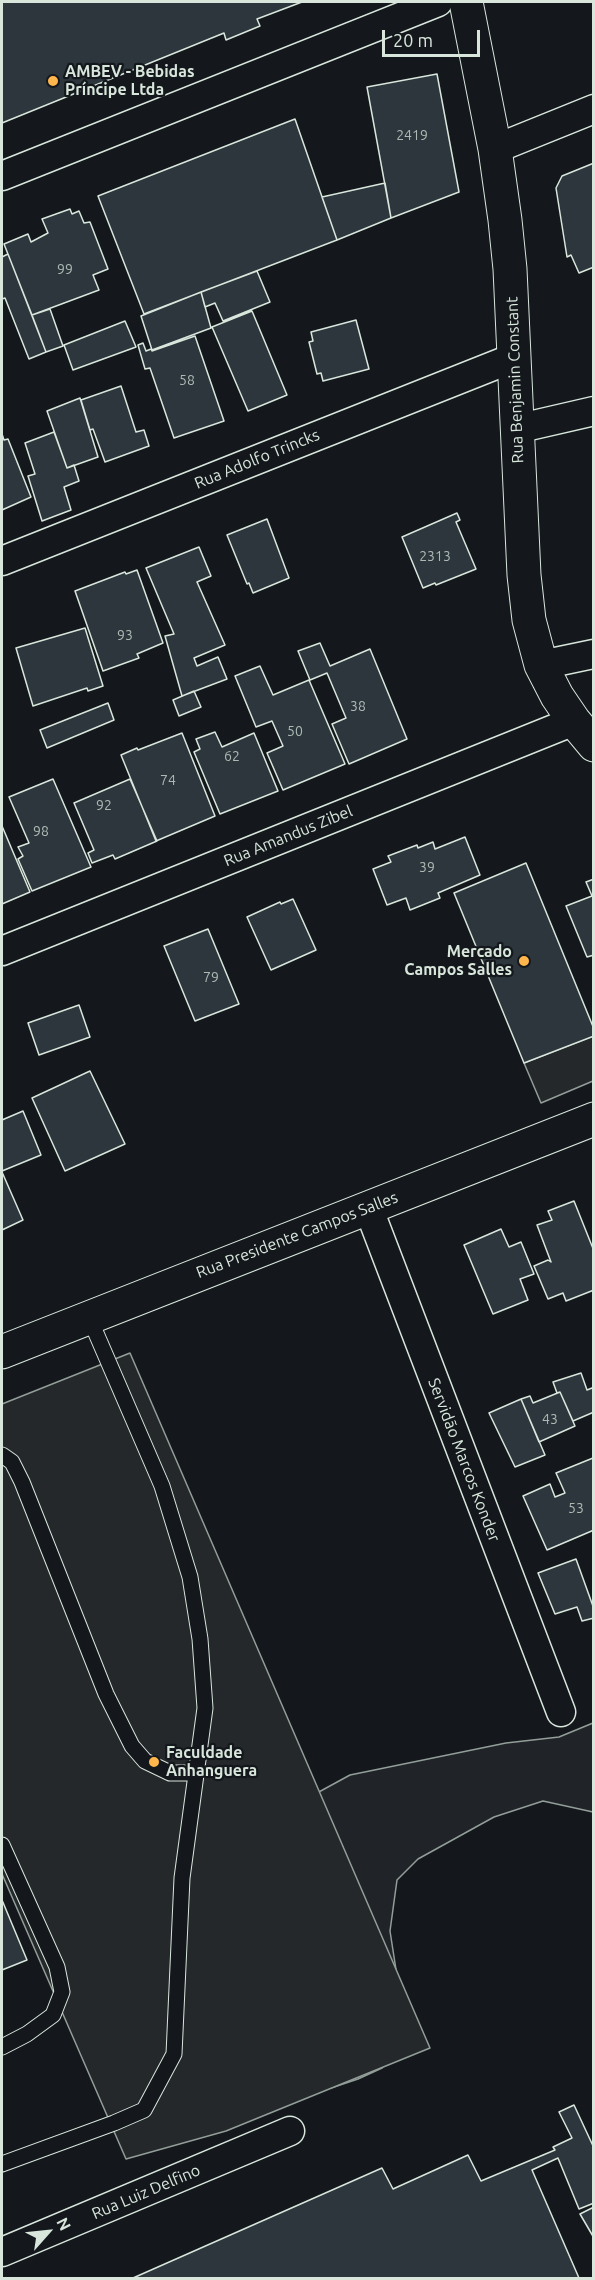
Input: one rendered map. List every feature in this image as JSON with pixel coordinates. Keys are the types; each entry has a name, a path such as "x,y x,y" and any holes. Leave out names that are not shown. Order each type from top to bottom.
{"main road":[{"name":"Rua Benjamin Constant","path":"466,2 495,150 505,220 510,270 524,575 529,620 541,665 557,696 584,733"},
{"name":"Rua Presidente Campos Salles","path":"2,1352 594,1119"}],"street":[{"path":"2,176 438,2"},
{"path":"495,150 594,109"},
{"name":"Rua Adolfo Trincks","path":"2,561 513,358"},
{"path":"516,429 594,411"},
{"path":"541,665 594,654"},
{"name":"Rua Amandus Zibel","path":"2,951 584,733"},
{"name":"Servidão Marcos Konder","path":"368,1208 561,1712"},
{"name":"Rua Luiz Delfino","path":"2,2252 290,2131"}],"lane":[{"path":"2,2164 144,2110 174,2054 182,1878 205,1708 200,1639 190,1577 162,1486 90,1317"},
{"path":"2,1455 12,1462 22,1482 106,1694 132,1746 145,1761 170,1773 195,1773"},
{"path":"2,1845 57,1967 62,1992 53,2015 27,2034 2,2048"}],"shaded area":[{"path":"593,1036 593,1081 541,1103 524,1063"},
{"name":"Faculdade Anhanguera","path":"130,1353 430,2048 226,2131 126,2159 2,1874 2,1404"},
{"path":"593,1723 593,1812 543,1801 494,1817 418,1859 397,1880 390,1931 401,2002 400,2048 382,2068 331,2088 306,1799 350,1775 506,1743 559,1737"}],"building":[{"name":"AMBEV - Bebidas Príncipe Ltda","path":"2,2 302,2 257,19 260,26 226,40 224,33 2,123"},
{"path":"437,74 459,192 391,218 367,87"},
{"path":"295,119 337,240 144,314 98,196"},
{"path":"594,163 594,267 579,273 571,255 567,257 556,188 562,176"},
{"path":"385,183 391,218 337,240 322,197"},
{"path":"70,209 72,214 79,211 84,223 90,222 108,269 93,275 99,290 32,315 4,244 28,234 31,242 48,233 42,219"},
{"path":"8,254 46,352 29,359 5,298 2,299 2,257"},
{"path":"257,271 270,302 223,321 215,303 205,307 201,292"},
{"path":"201,292 211,328 152,350 141,316"},
{"path":"50,309 63,346 46,352 32,315"},
{"path":"252,311 287,395 248,411 212,327"},
{"path":"356,320 369,369 323,381 321,373 317,374 309,342 313,341 311,332"},
{"path":"125,321 136,347 73,370 64,345"},
{"path":"195,336 224,421 174,438 150,368 145,369 138,345 143,343 146,351 151,349 152,351"},
{"path":"121,386 136,432 144,430 149,446 105,462 93,429 90,430 81,400"},
{"path":"80,398 98,457 67,468 47,411"},
{"path":"54,432 67,468 74,465 79,481 64,487 71,510 42,521 28,476 35,474 25,443"},
{"path":"2,434 4,440 8,439 31,497 2,510"},
{"path":"457,513 460,520 456,522 476,569 423,588 402,537"},
{"path":"267,519 289,578 253,593 227,535"},
{"path":"199,547 211,576 197,582 225,645 194,658 197,666 218,657 227,679 182,696 165,636 174,634 146,568"},
{"path":"137,570 163,643 137,654 139,658 103,671 75,591 125,572 126,574"},
{"path":"85,628 103,686 88,691 87,688 33,706 16,648"},
{"path":"320,643 330,666 370,649 407,739 349,764 332,724 346,718 327,673 310,680 298,651"},
{"path":"260,666 273,695 309,680 345,764 283,790 267,753 283,746 272,721 256,727 235,676"},
{"path":"194,691 201,707 179,716 173,700"},
{"path":"108,703 114,720 47,748 40,730"},
{"path":"215,732 222,747 254,733 278,791 220,814 194,752 200,749 196,739"},
{"path":"182,733 215,816 156,841 121,755"},
{"path":"53,779 91,867 32,891 18,859 23,856 18,847 29,843 9,797"},
{"path":"130,779 157,841 115,859 113,855 92,863 88,853 94,850 74,803"},
{"path":"2,826 30,892 2,904"},
{"path":"465,837 480,875 438,893 440,898 410,910 406,898 387,905 373,869 391,862 388,856 417,845 418,848 433,842 435,849"},
{"name":"Mercado Campos Salles","path":"526,863 594,1029 594,1036 524,1063 454,893"},
{"path":"594,879 594,955 587,957 566,906 592,896 586,882"},
{"path":"293,899 316,950 271,970 247,917 280,902 281,904"},
{"path":"208,929 239,1004 195,1021 164,946"},
{"path":"79,1005 90,1037 39,1055 28,1023"},
{"path":"90,1071 125,1144 65,1171 32,1098"},
{"path":"23,1111 41,1155 2,1171 2,1120"},
{"path":"2,1172 23,1220 2,1230"},
{"path":"574,1201 594,1251 594,1290 566,1301 563,1293 548,1299 534,1266 548,1260 551,1262 537,1225 552,1220 548,1211"},
{"path":"501,1229 509,1247 521,1242 534,1274 520,1279 528,1300 493,1314 464,1245"},
{"path":"581,1373 587,1390 592,1388 594,1391 594,1412 573,1421 553,1382"},
{"path":"560,1392 575,1426 539,1442 521,1399 530,1396 533,1403"},
{"path":"521,1399 545,1455 515,1467 489,1413"},
{"path":"593,1458 594,1530 547,1550 523,1496 550,1484 555,1497 565,1493 556,1473"},
{"path":"576,1559 594,1609 594,1618 582,1621 577,1607 555,1614 538,1573"},
{"path":"2,1900 27,1960 2,1970"},
{"path":"574,2105 594,2148 594,2203 579,2209 558,2158 532,2170 579,2278 133,2278 382,2168 393,2189 468,2155 481,2181 555,2150 553,2147 572,2138 559,2112"},
{"path":"594,2207 594,2238 580,2214"}],"place":[{"name":"AMBEV - Bebidas Príncipe Ltda","path":"53,81"},
{"name":"Mercado Campos Salles","path":"524,961"},
{"name":"Faculdade Anhanguera","path":"154,1762"}]}
